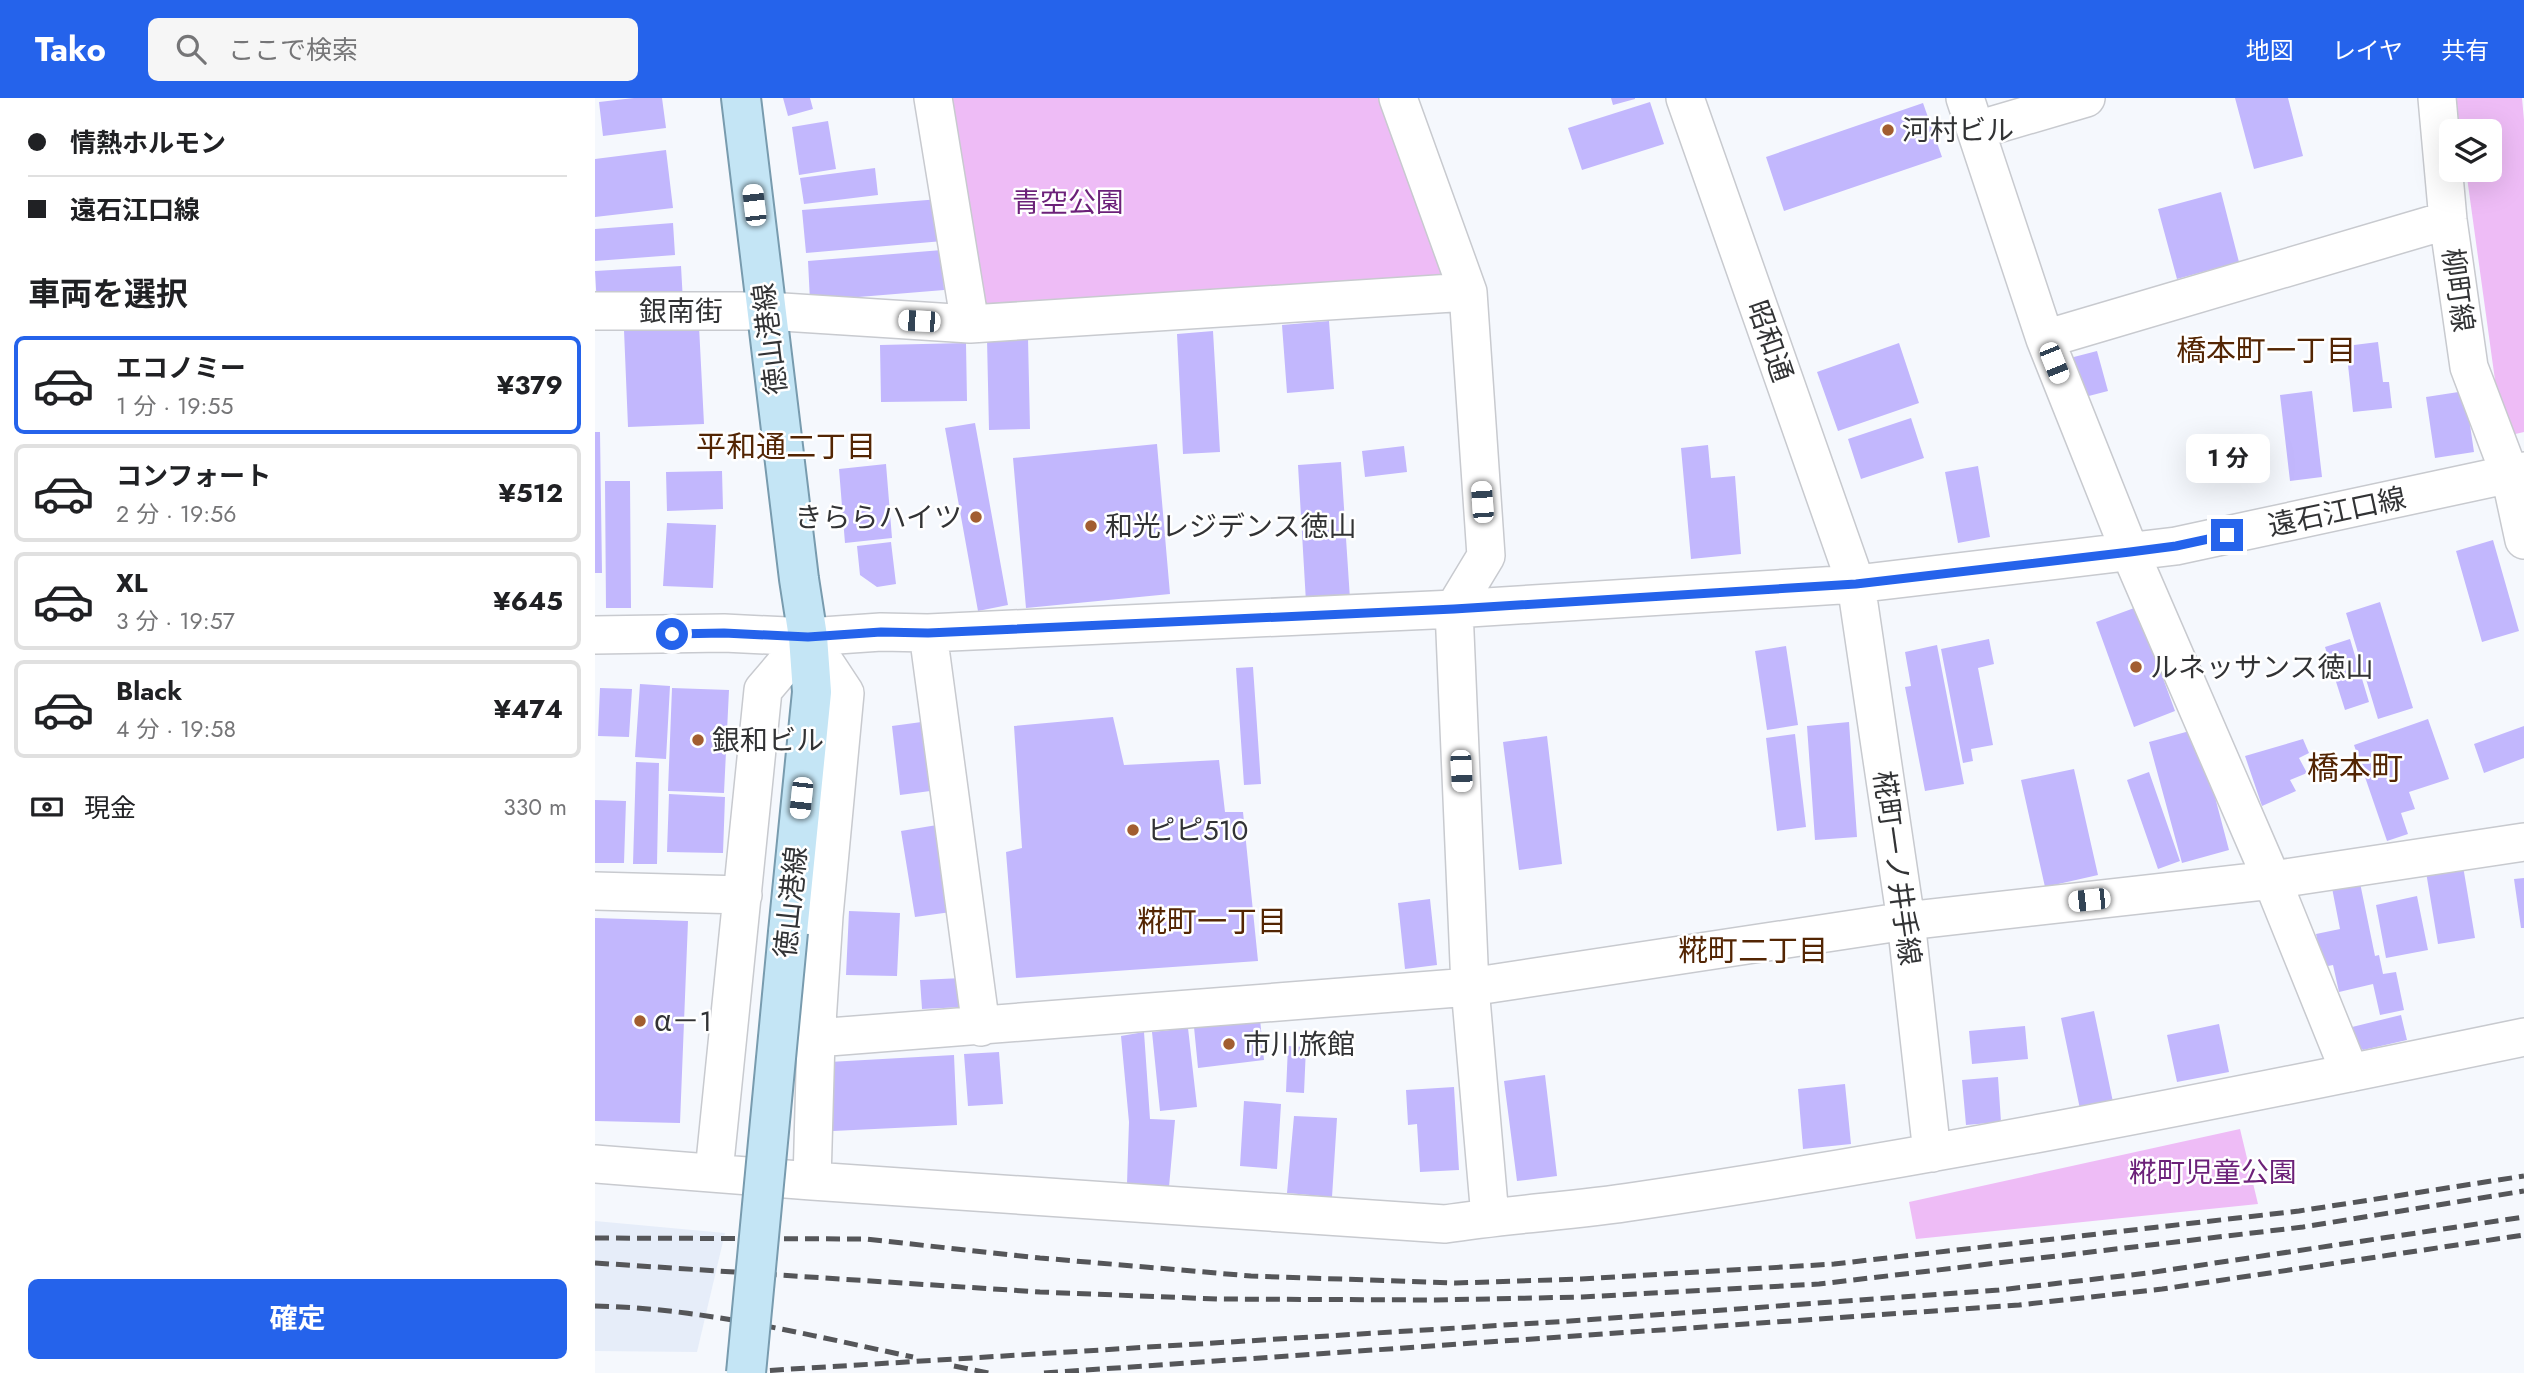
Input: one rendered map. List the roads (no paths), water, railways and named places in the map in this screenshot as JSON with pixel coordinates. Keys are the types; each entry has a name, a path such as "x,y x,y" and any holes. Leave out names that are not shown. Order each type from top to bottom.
{"main road":[{"name":"徳山港線","path":"741,98 808,637 812,692 746,1373"}],"street":[{"path":"933,98 969,324"},
{"path":"1398,98 1468,292 1486,556 1454,609 1470,987 1490,1217"},
{"name":"昭和通","path":"1685,98 1856,584"},
{"path":"2086,98 1971,114 2045,340 2130,552 2272,880 2350,1073"},
{"name":"柳町線","path":"2437,98 2448,220 2469,367 2517,473 2524,540"},
{"path":"2045,340 2448,220"},
{"name":"銀南街","path":"595,311 767,311 969,324 1468,292"},
{"name":"遠石江口線","path":"595,635 724,633 808,637 881,632 928,633 1454,609 1856,584 2176,546 2517,473"},
{"name":"椛町一ノ井手線","path":"1856,584 1906,921 1932,1153"},
{"path":"928,633 981,1027"},
{"path":"714,1172 763,690 808,637 845,693 824,916 816,1038 812,1181"},
{"path":"816,1038 1470,987 1906,921 2272,880 2524,842"},
{"path":"595,891 743,895"},
{"path":"595,1164 1445,1224 1634,1202 1932,1153 2524,1037"}],"railway":[{"path":"595,1238 865,1239 1040,1258 1251,1276 1456,1283 1581,1279 1834,1264 2299,1211 2524,1176"},
{"path":"595,1263 1040,1292 1217,1299 1435,1300 1582,1297 1819,1284 2303,1227 2524,1191"},
{"path":"728,1373 1570,1321 1999,1290 2148,1273 2524,1217"},
{"path":"1044,1373 2019,1305 2162,1289 2524,1235"},
{"path":"595,1306 715,1317 913,1357"},
{"path":"954,1366 989,1373"}],"place":[{"name":"河村ビル","path":"1888,130"},
{"name":"きららハイツ","path":"976,517"},
{"name":"和光レジデンス徳山","path":"1091,526"},
{"name":"ルネッサンス徳山","path":"2136,667"},
{"name":"銀和ビル","path":"698,740"},
{"name":"ピピ510","path":"1133,830"},
{"name":"α－1","path":"640,1021"},
{"name":"市川旅館","path":"1229,1044"}],"district":[{"name":"橋本町一丁目","path":"2266,350"},
{"name":"平和通二丁目","path":"786,446"},
{"name":"橋本町","path":"2355,768"},
{"name":"糀町一丁目","path":"1212,921"},
{"name":"糀町二丁目","path":"1753,950"}],"park label":[{"name":"青空公園","path":"1068,202"},
{"name":"糀町児童公園","path":"2213,1172"}]}
